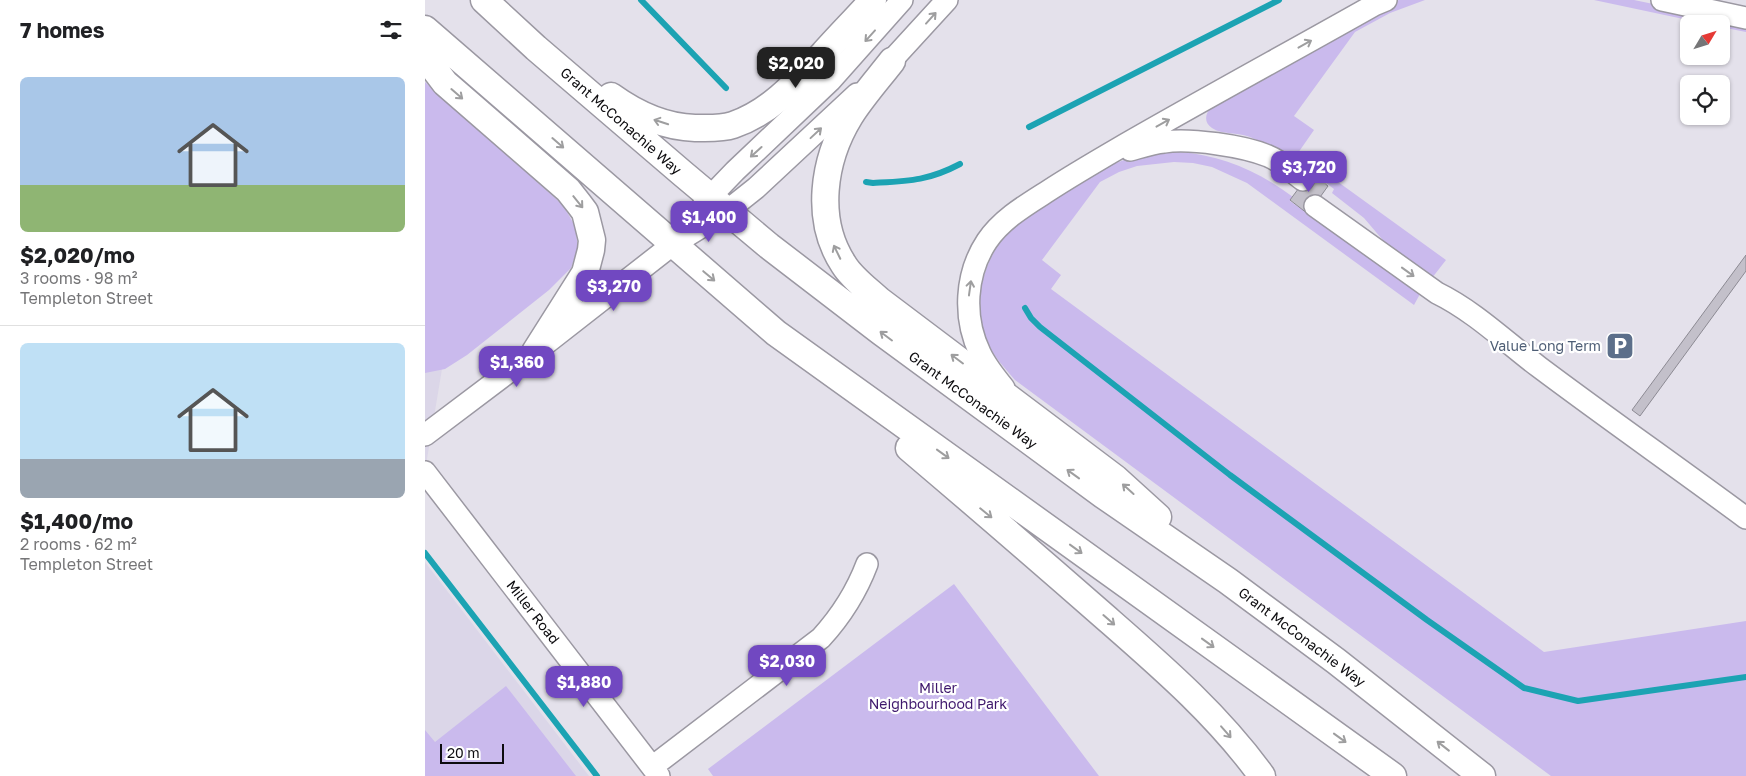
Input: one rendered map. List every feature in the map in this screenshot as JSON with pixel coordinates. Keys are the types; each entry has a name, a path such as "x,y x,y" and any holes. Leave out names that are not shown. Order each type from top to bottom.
{"main road":[{"name":"Grant McConachie Way","path":"484,0 536,48 719,204 881,332 1103,495 1229,581 1336,661 1482,776"},
{"path":"501,0 578,69 623,105 660,123 690,128 709,128 732,126 764,111 780,99 873,0"},
{"path":"425,29 955,488 1000,524 1165,669 1217,722 1262,776"},
{"path":"425,58 445,83 568,190 585,212 592,240 589,262 585,273 535,352"},
{"path":"892,61 851,115 839,136 833,151 826,180 826,223 829,236 844,266 879,300 1115,478 1229,581"},
{"path":"776,333 1393,776"}],"street":[{"path":"425,434 535,352 672,244 719,204 902,0"},
{"path":"719,204 756,188 892,61 947,0"},
{"path":"1023,408 1005,390 981,355 974,338 968,302 974,268 987,241 997,229 1011,216 1105,156 1386,0"},
{"path":"1662,0 1746,18"},
{"path":"1105,156 1164,142 1199,142 1226,146 1267,156 1277,161 1299,186"},
{"path":"1319,201 1378,251 1495,333 1746,518"},
{"name":"Miller Road","path":"425,472 656,772"},
{"path":"656,772 821,638 850,602 867,564"}],"shaded area":[{"path":"425,347 442,369 425,471"},
{"path":"425,562 589,776 425,776"}],"green space":[{"path":"1399,0 1425,0 1390,13 1355,32 1294,116 1314,130 1298,153 1446,260 1432,278 1393,252 1364,218 1332,193 1334,189 1306,168 1303,171 1271,148 1250,137 1216,130 1209,126 1206,119 1210,108"},
{"path":"1594,0 1634,0 1706,15 1680,15 1680,18"},
{"path":"1730,20 1746,24 1746,32 1730,29"},
{"path":"425,82 563,205 575,226 578,248 571,268 549,290 467,355 445,369 425,373"},
{"path":"1180,152 1210,157 1239,166 1280,188 1293,197 1290,201 1420,294 1414,305 1247,183 1212,167 1174,162 1137,166 1119,172 1100,182 1042,260 1061,275 1051,289 1544,652 1746,621 1746,776 1551,776 1015,380 989,346 981,325 980,294 983,278 996,249 1005,236 1027,217 1103,169 1130,158"},
{"name":"Miller Neighbourhood Park","path":"954,584 1099,776 713,776 708,769"},
{"path":"506,686 576,776 425,776 425,730 435,742"}],"building":[{"path":"1310,173 1328,186 1308,214 1290,200"},
{"path":"1746,255 1746,271 1640,416 1632,410"}],"waterway":[{"path":"641,0 726,88"},
{"path":"1029,127 1279,0"},
{"path":"866,182 918,179 938,174 960,164"},
{"path":"1025,308 1040,327 1230,475 1427,620 1524,688 1578,701 1746,677"},
{"path":"425,553 597,776"}],"tunnel":[{"path":"1303,180 1324,195"}],"place":[{"name":"Value Long Term","path":"1620,346"}]}
